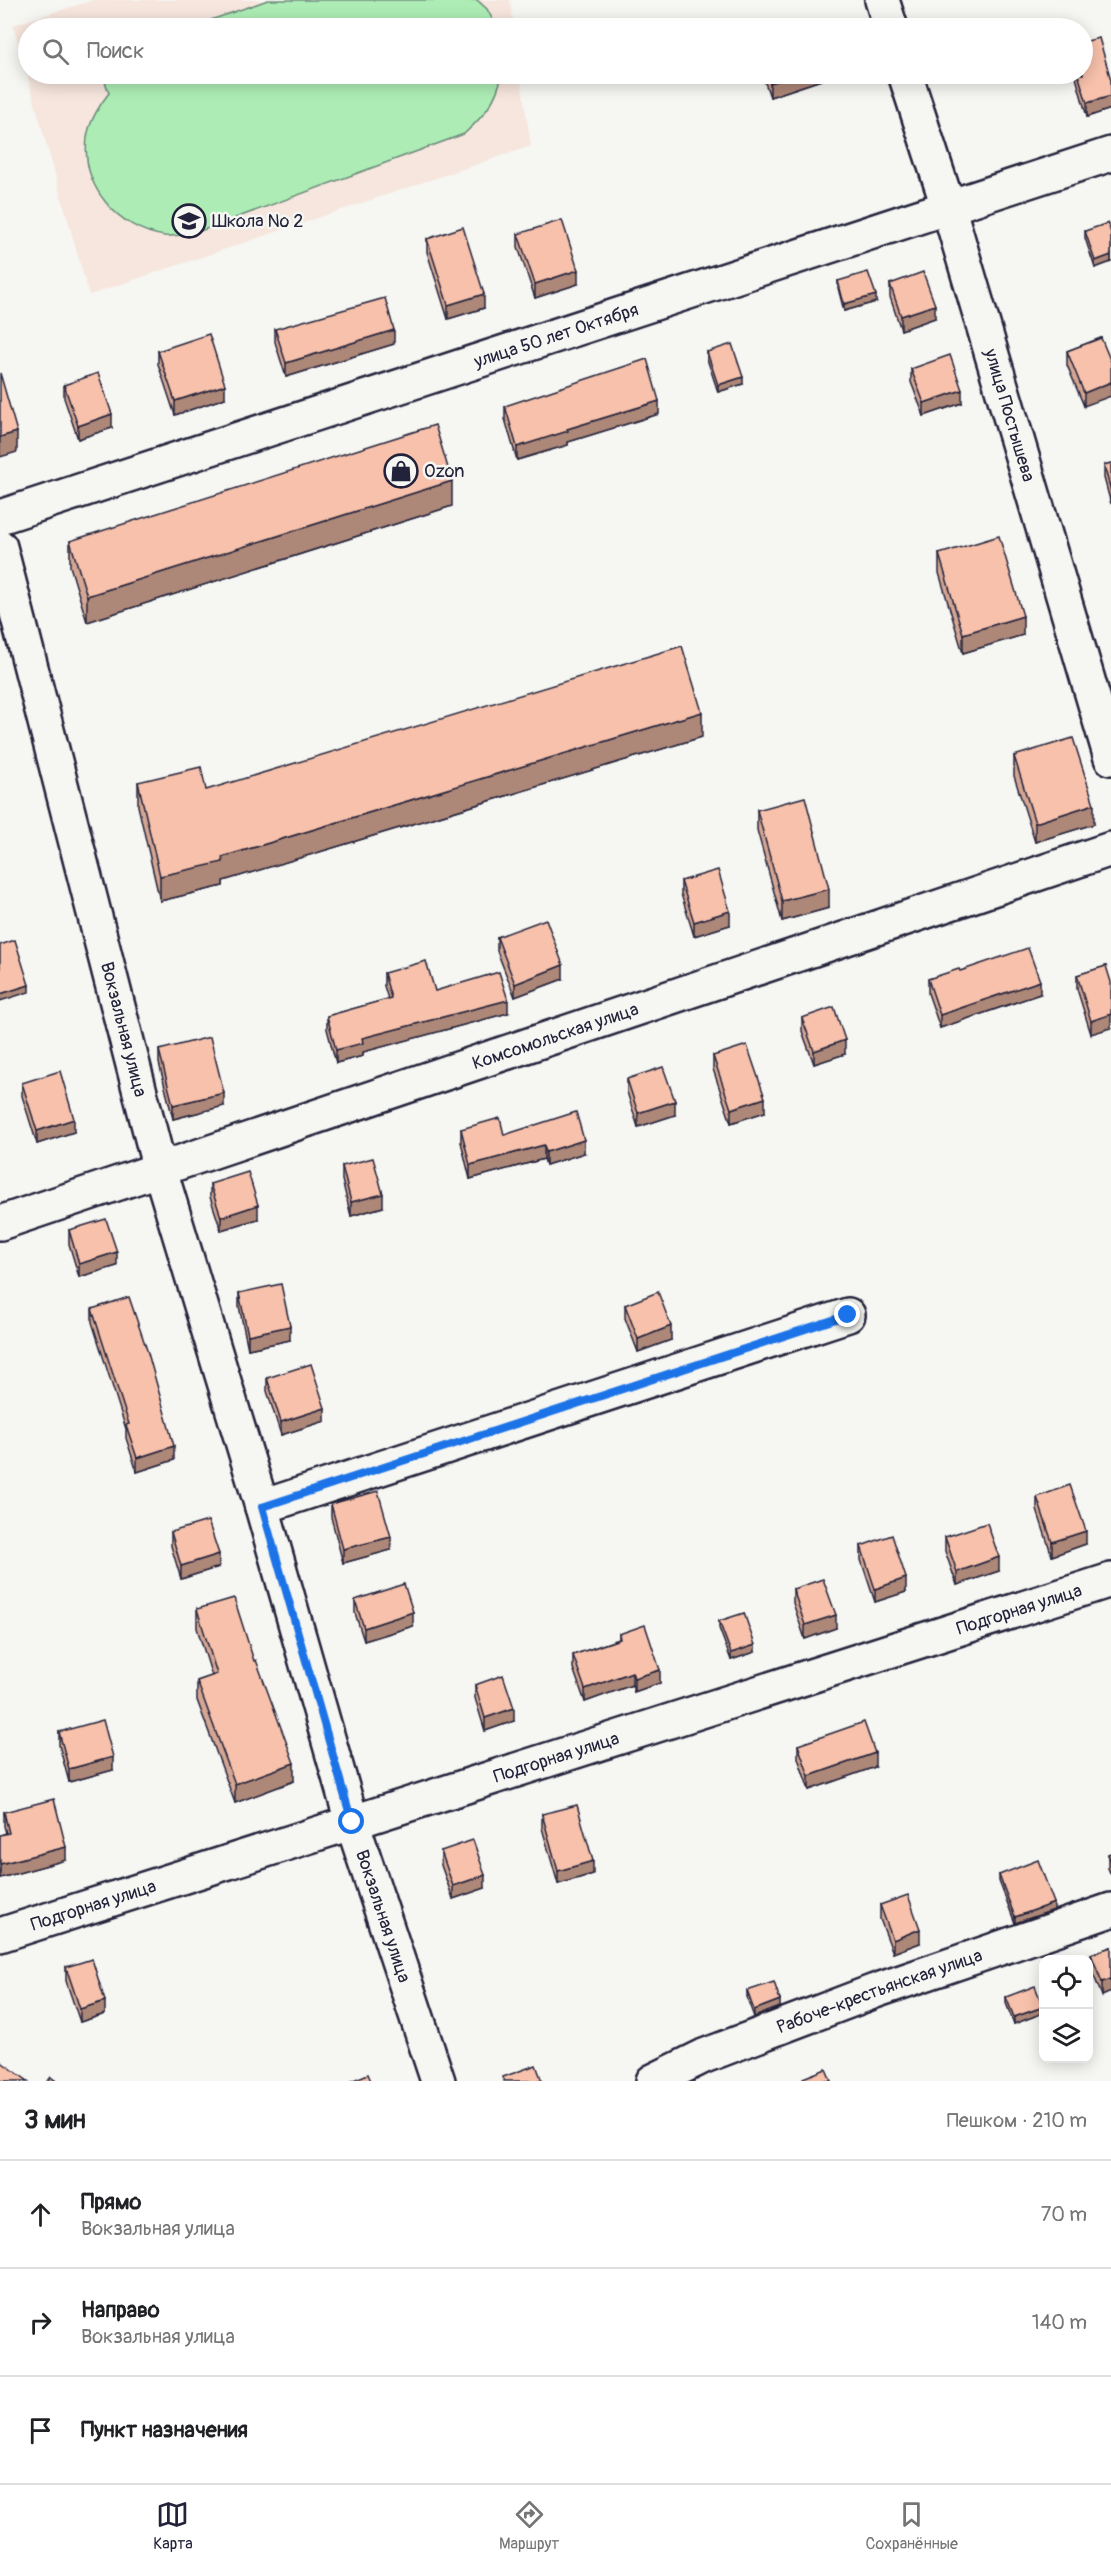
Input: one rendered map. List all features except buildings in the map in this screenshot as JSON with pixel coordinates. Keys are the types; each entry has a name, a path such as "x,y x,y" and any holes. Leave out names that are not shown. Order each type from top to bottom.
{"street":[{"path":"882,0 888,18"},
{"name":"улица Постышева","path":"908,84 948,206 1111,758"},
{"name":"улица 50 лет Октября","path":"0,517 1111,154"},
{"name":"Вокзальная улица","path":"0,547 160,1170 262,1507 352,1822 438,2081"},
{"name":"Комсомольская улица","path":"0,1223 1111,849"},
{"path":"262,1507 848,1315"},
{"name":"Подгорная улица","path":"0,1935 1111,1580"},
{"name":"Рабоче-крестьянская улица","path":"654,2081 704,2056 875,1991 1111,1910"}],"shaded area":[{"name":"Школа № 2","path":"94,0 510,0 513,18 36,18"},
{"name":"Школа № 2","path":"18,23 18,43 13,25"},
{"name":"Школа № 2","path":"30,84 522,84 531,146 89,295"}],"green space":[{"path":"268,0 477,0 487,9 492,18 217,18"},
{"path":"106,84 500,84 489,107 464,134 192,234 168,236 148,232 118,215 106,203 90,173 87,156 88,132 95,114 109,93"}],"place":[{"name":"Школа № 2","path":"189,221"},
{"name":"Ozon","path":"401,471"}],"route":[{"path":"352,1822 262,1507 848,1315"}]}
